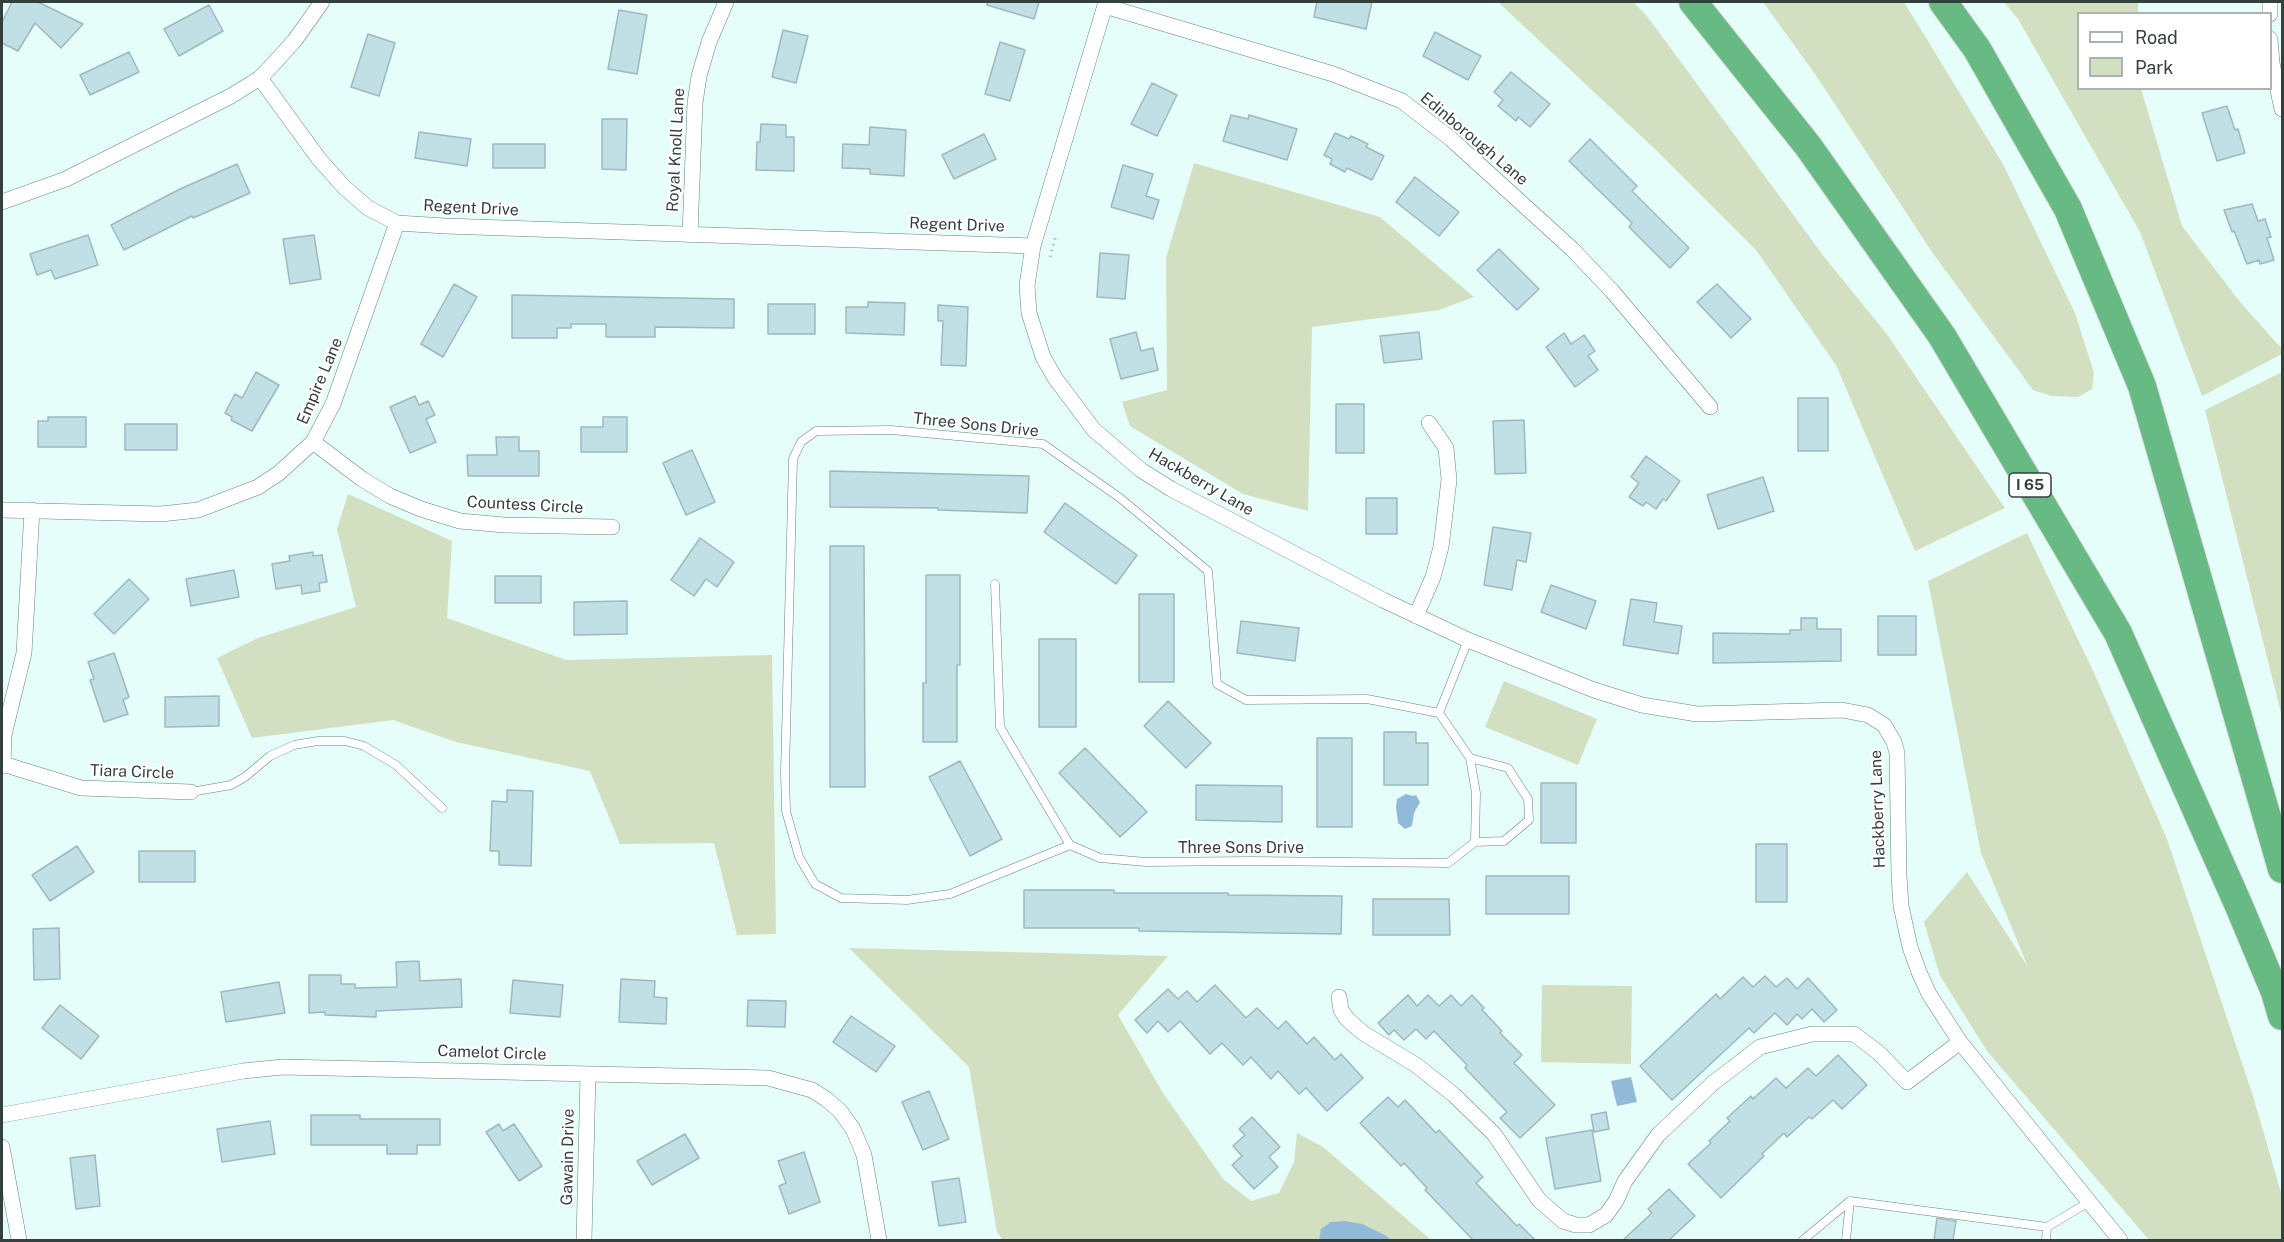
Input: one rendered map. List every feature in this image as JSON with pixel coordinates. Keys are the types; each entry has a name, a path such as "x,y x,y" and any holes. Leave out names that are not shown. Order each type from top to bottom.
{"highway":[{"name":"I 65","path":"1693,2 1808,146 1942,336 2118,633 2239,906 2283,1016"},
{"path":"1943,2 1977,49 2068,209 2142,386 2283,869"}],"street":[{"path":"2,202 66,179 231,96 260,78 295,40 322,2"},
{"name":"Royal Knoll Lane","path":"690,234 695,104 699,76 709,42 726,2"},
{"name":"Hackberry Lane","path":"1106,4 1033,246 1027,285 1029,313 1035,335 1055,378 1094,430 1141,470 1171,489 1416,616 1468,640 1594,690 1642,705 1696,714 1842,710 1868,715 1884,725 1894,742 1897,753 1901,906 1910,948 1929,994 1960,1042 2120,1240"},
{"name":"Edinborough Lane","path":"1106,4 1333,74 1402,101 1451,139 1589,266 1710,407"},
{"path":"2272,51 2274,74 2283,109"},
{"name":"Regent Drive","path":"260,78 319,159 344,187 369,208 397,223 1033,246"},
{"name":"Empire Lane","path":"2,510 161,514 198,510 258,487 279,473 313,442 333,404 347,370 397,223"},
{"path":"1416,616 1433,577 1441,547 1449,480 1446,448 1429,423"},
{"name":"Countess Circle","path":"313,442 362,479 390,496 421,509 460,520 504,525 612,527"},
{"path":"2,765 4,735 24,652 32,510"},
{"name":"Tiara Circle","path":"2,765 81,788 191,792"},
{"path":"1339,997 1341,1010 1347,1019 1363,1032 1416,1065 1454,1095 1494,1134 1539,1200 1563,1221 1589,1225 1606,1215 1616,1201 1625,1181 1658,1135 1713,1083 1760,1047 1812,1034 1854,1034 1879,1053 1906,1082 1960,1042"},
{"name":"Camelot Circle","path":"2,1115 243,1071 283,1067 768,1078 812,1090 826,1098 840,1111 861,1143 879,1240"},
{"name":"Gawain Drive","path":"584,1240 588,1074"},
{"path":"2,1147 18,1240"}],"lane":[{"name":"Three Sons Drive","path":"1439,713 1367,699 1246,700 1217,684 1208,571 1120,498 1043,444 891,430 816,431 801,442 793,459 786,811 799,857 815,884 840,898 907,900 950,894 1070,845 1100,858 1146,862 1448,863 1475,842"},
{"path":"995,584 1000,727 1070,845"},
{"path":"1468,640 1439,713 1470,758 1476,792 1475,842 1504,841 1529,820 1528,799 1508,768 1470,758"},
{"path":"191,792 231,785 245,777 270,756 294,745 318,741 345,741 364,746 396,765 442,808"},
{"path":"1803,1240 1850,1201 2047,1227 2089,1202"},
{"path":"1846,1240 1850,1201"},
{"path":"2046,1240 2047,1227"}],"path":[{"path":"1050,257 1056,234"}],"green space":[{"path":"1494,2 1633,2 1647,16 1825,258 1886,333 2005,508 1915,551 1836,365 1756,250 1657,151 1499,3"},
{"path":"1763,2 1904,2 2003,164 2075,313 2094,373 2092,389 2078,397 2051,396 2033,390 1932,252 1815,74"},
{"path":"2004,2 2138,2 2138,12 2077,12 2077,90 2141,90 2182,226 2240,302 2282,349 2282,354 2202,396 2140,232 2018,19"},
{"path":"1194,163 1380,217 1474,297 1439,310 1312,327 1308,511 1243,494 1130,426 1122,402 1167,390 1166,258"},
{"path":"2282,372 2282,717 2205,410"},
{"path":"348,494 452,541 447,618 566,660 772,655 776,934 737,935 714,843 620,844 590,771 456,742 393,720 252,738 217,658 258,638 356,607 337,529"},
{"path":"2027,533 2094,673 2167,839 2253,1096 2282,1196 2282,1240 2149,1240 1987,1051 1940,976 1924,922 1967,872 2028,967 1981,853 1928,581"},
{"path":"1504,681 1597,719 1578,765 1485,727"},
{"path":"849,948 1168,956 1118,1015 1163,1093 1224,1180 1251,1201 1279,1193 1294,1162 1297,1133 1323,1147 1431,1240 1003,1240 997,1232 969,1067"},
{"path":"1542,985 1632,986 1631,1064 1541,1062"}],"water":[{"path":"1406,794 1416,795 1420,802 1414,813 1412,826 1405,829 1398,823 1396,807 1397,799"},
{"path":"1631,1077 1637,1102 1617,1106 1611,1081"},
{"path":"1345,1221 1362,1224 1391,1240 1319,1240 1321,1229 1331,1222"}],"building":[{"path":"12,2 38,2 83,24 61,48 35,23 18,51 2,43 2,22"},
{"path":"987,2 1039,2 1034,19 987,5"},
{"path":"1317,2 1372,2 1366,29 1314,17"},
{"path":"209,5 223,31 179,56 164,29"},
{"path":"619,10 647,15 637,74 608,69"},
{"path":"783,30 808,36 796,83 772,77"},
{"path":"1435,32 1481,56 1468,80 1423,56"},
{"path":"368,34 395,43 379,96 351,87"},
{"path":"1000,42 1025,50 1010,101 985,94"},
{"path":"129,52 139,72 90,95 80,75"},
{"path":"1511,72 1550,104 1530,127 1518,117 1516,121 1498,106 1503,100 1494,92"},
{"path":"1152,83 1177,95 1157,136 1131,124"},
{"path":"2227,106 2235,130 2238,129 2245,153 2217,161 2202,113"},
{"path":"1231,115 1248,119 1249,115 1297,129 1287,160 1223,141"},
{"path":"602,119 627,119 626,170 602,169"},
{"path":"761,124 786,125 786,137 794,137 794,171 756,170 757,142 760,142"},
{"path":"870,127 906,130 904,176 870,174 870,169 842,168 843,144 869,145"},
{"path":"419,132 471,139 467,166 415,158"},
{"path":"1335,133 1349,139 1351,136 1368,144 1366,147 1384,156 1372,180 1347,168 1345,172 1330,164 1332,159 1324,155"},
{"path":"984,134 996,159 954,179 942,155"},
{"path":"1590,139 1637,186 1632,191 1689,248 1670,268 1629,227 1632,223 1569,161"},
{"path":"493,144 545,144 545,168 493,168"},
{"path":"237,164 250,193 193,218 192,216 124,250 111,225 180,189"},
{"path":"1123,165 1153,174 1146,196 1159,200 1153,219 1111,207"},
{"path":"1415,177 1459,212 1439,236 1396,202"},
{"path":"2252,204 2258,221 2265,219 2271,237 2267,238 2274,260 2260,264 2259,260 2247,264 2224,210"},
{"path":"88,235 98,265 55,279 51,270 37,275 30,254"},
{"path":"314,235 321,279 290,284 283,239"},
{"path":"1499,249 1539,289 1517,310 1477,270"},
{"path":"1100,253 1129,255 1125,299 1097,297"},
{"path":"454,284 477,297 443,357 421,344"},
{"path":"1717,284 1751,319 1731,338 1697,302"},
{"path":"512,295 734,299 734,328 655,327 655,337 606,337 606,324 571,324 571,328 557,328 557,338 512,338"},
{"path":"868,302 905,303 904,335 846,333 846,307 868,307"},
{"path":"768,304 815,304 815,334 768,334"},
{"path":"938,305 968,307 966,366 941,365 943,321 938,321"},
{"path":"1136,332 1141,351 1153,348 1158,370 1121,379 1110,339"},
{"path":"1419,332 1422,359 1384,363 1380,336"},
{"path":"1564,333 1571,344 1584,335 1595,351 1588,356 1598,370 1575,387 1546,347"},
{"path":"256,372 279,385 252,431 231,420 232,417 225,413 235,394 242,398"},
{"path":"415,396 419,405 428,401 435,415 426,419 436,442 410,453 390,407"},
{"path":"1798,398 1828,398 1828,451 1798,451"},
{"path":"1336,404 1364,404 1364,453 1336,453"},
{"path":"48,417 86,417 86,447 38,447 38,421 48,421"},
{"path":"603,417 627,417 627,452 581,452 581,427 603,427"},
{"path":"1524,420 1526,473 1495,474 1493,421"},
{"path":"125,424 177,424 177,450 125,450"},
{"path":"496,437 519,437 519,451 539,451 539,476 468,476 467,455 497,455"},
{"path":"692,450 715,502 686,515 663,463"},
{"path":"1646,456 1680,481 1666,501 1663,499 1656,509 1646,502 1643,506 1629,497 1639,483 1631,477"},
{"path":"830,471 1029,476 1027,513 938,510 938,508 830,507"},
{"path":"1763,477 1774,511 1718,529 1707,495"},
{"path":"1366,498 1397,498 1397,534 1366,534"},
{"path":"1065,503 1137,555 1116,584 1044,532"},
{"path":"1493,527 1531,533 1526,562 1517,560 1512,590 1484,585"},
{"path":"700,538 734,562 717,587 706,579 694,596 671,580"},
{"path":"830,546 864,546 865,787 830,787"},
{"path":"313,552 313,556 322,555 327,582 319,583 320,591 302,594 301,585 276,589 272,564 290,561 289,556"},
{"path":"234,570 239,597 191,606 186,579"},
{"path":"926,575 960,575 957,742 923,742 923,683 926,683"},
{"path":"495,576 541,576 541,603 495,603"},
{"path":"129,579 149,599 114,634 94,614"},
{"path":"1551,585 1596,601 1586,629 1541,612"},
{"path":"1139,594 1174,594 1174,682 1139,682"},
{"path":"1631,599 1657,603 1654,622 1682,626 1678,654 1623,645"},
{"path":"627,601 627,634 574,635 574,602"},
{"path":"1878,616 1916,616 1916,655 1878,655"},
{"path":"1801,618 1817,618 1817,629 1841,629 1841,661 1713,663 1713,633 1790,634 1790,630 1801,630"},
{"path":"1241,621 1299,628 1295,661 1237,653"},
{"path":"1039,639 1076,639 1076,727 1039,727"},
{"path":"114,653 129,697 123,700 128,714 104,722 90,680 94,679 88,662"},
{"path":"219,696 219,726 165,727 165,697"},
{"path":"1168,701 1211,743 1186,768 1144,726"},
{"path":"1384,732 1416,732 1416,743 1428,743 1428,785 1384,785"},
{"path":"1317,738 1352,738 1352,827 1317,827"},
{"path":"1085,748 1147,812 1120,837 1059,773"},
{"path":"960,761 1002,839 970,856 929,777"},
{"path":"1541,783 1576,783 1576,843 1541,843"},
{"path":"1196,785 1282,786 1282,822 1196,820"},
{"path":"507,790 533,791 531,866 499,865 499,851 490,851 492,801 507,802"},
{"path":"1756,844 1787,844 1787,902 1756,902"},
{"path":"77,846 94,872 50,901 32,875"},
{"path":"139,851 195,851 195,882 139,882"},
{"path":"1486,876 1569,876 1569,914 1486,914"},
{"path":"1024,890 1342,896 1341,934 1139,931 1139,928 1024,928"},
{"path":"1373,899 1449,899 1450,935 1373,935"},
{"path":"59,928 60,979 34,980 33,929"},
{"path":"419,961 420,981 461,979 462,1007 376,1011 376,1017 325,1015 325,1012 309,1013 309,975 341,975 341,984 355,984 355,988 397,987 396,962"},
{"path":"1765,976 1776,987 1787,978 1797,989 1808,978 1837,1010 1824,1022 1812,1009 1802,1019 1797,1014 1787,1025 1775,1013 1754,1033 1749,1028 1672,1100 1640,1066 1716,994 1720,999 1743,977 1753,987"},
{"path":"621,979 655,981 654,997 667,998 666,1024 619,1022"},
{"path":"513,980 563,985 560,1017 510,1013"},
{"path":"279,982 285,1013 226,1022 221,992"},
{"path":"1215,985 1246,1018 1257,1008 1278,1029 1286,1021 1307,1044 1314,1037 1335,1060 1341,1054 1363,1078 1327,1111 1306,1088 1299,1094 1278,1071 1271,1079 1251,1057 1243,1065 1222,1043 1210,1054 1180,1021 1168,1032 1158,1021 1147,1033 1135,1020 1168,989 1178,999 1187,991 1197,1002"},
{"path":"1408,995 1417,1006 1428,995 1439,1006 1451,995 1461,1006 1472,995 1484,1008 1482,1010 1502,1031 1500,1033 1522,1055 1514,1063 1555,1105 1520,1138 1500,1118 1507,1112 1434,1031 1426,1039 1416,1029 1404,1040 1394,1030 1389,1035 1378,1023"},
{"path":"748,1000 786,1001 785,1027 747,1026"},
{"path":"60,1005 99,1036 81,1059 42,1028"},
{"path":"851,1016 895,1046 876,1072 833,1042"},
{"path":"1838,1055 1867,1085 1842,1109 1833,1100 1787,1137 1784,1133 1721,1198 1688,1164 1730,1121 1727,1118 1751,1096 1753,1099 1776,1078 1786,1088 1808,1068 1816,1076"},
{"path":"929,1091 949,1139 923,1150 902,1102"},
{"path":"1388,1097 1398,1107 1405,1100 1436,1133 1439,1130 1483,1177 1476,1183 1517,1226 1519,1224 1535,1240 1473,1240 1425,1190 1427,1188 1404,1163 1401,1166 1360,1123"},
{"path":"1606,1112 1609,1129 1594,1132 1591,1115"},
{"path":"311,1115 360,1115 360,1119 440,1119 440,1145 417,1145 417,1154 387,1154 387,1145 311,1145"},
{"path":"1252,1117 1280,1147 1269,1157 1278,1167 1254,1189 1232,1165 1242,1156 1233,1146 1245,1135 1239,1129"},
{"path":"270,1121 275,1154 222,1162 217,1129"},
{"path":"499,1124 503,1131 514,1124 542,1166 519,1181 486,1132"},
{"path":"1592,1130 1601,1181 1555,1189 1546,1138"},
{"path":"685,1134 699,1158 652,1185 637,1161"},
{"path":"804,1152 820,1202 789,1214 779,1186 786,1183 778,1161"},
{"path":"95,1155 100,1206 76,1209 70,1158"},
{"path":"959,1178 966,1222 939,1226 932,1182"},
{"path":"1669,1189 1695,1216 1669,1240 1623,1240 1652,1213 1648,1209"},
{"path":"1937,1218 1956,1221 1953,1240 1934,1240"}]}
